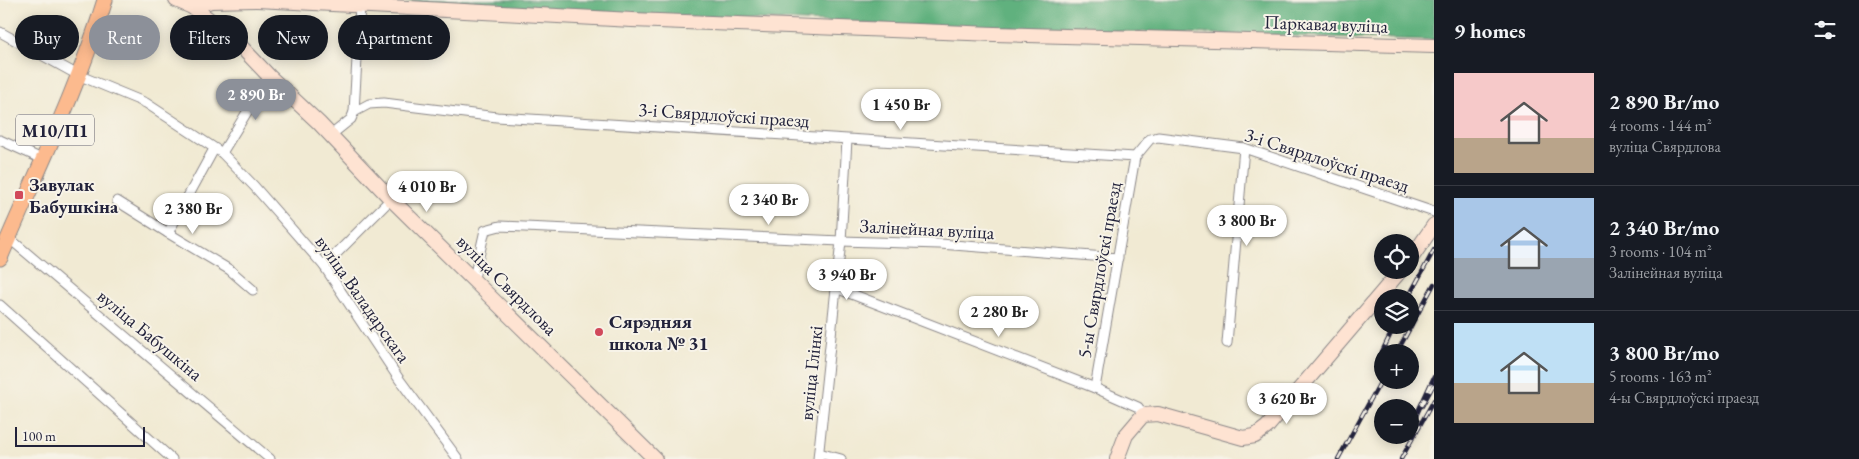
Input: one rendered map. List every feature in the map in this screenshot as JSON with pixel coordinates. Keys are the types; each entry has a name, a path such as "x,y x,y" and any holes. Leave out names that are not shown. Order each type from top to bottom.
{"main road":[{"name":"М10/П1","path":"0,258 78,75 105,0"}],"street":[{"name":"вуліца Свярдлова","path":"176,0 192,7 229,34 269,76 331,135 391,198 656,459"},
{"name":"Паркавая вуліца","path":"192,7 211,0 256,0 632,20 1434,46"},
{"path":"331,135 351,119 354,112 360,5"},
{"name":"вуліца Валадарскага","path":"0,32 78,75 146,103 218,152 254,186 324,266 399,379 458,459"},
{"path":"168,233 218,152 269,76"},
{"name":"3-і Свярдлоўскі праезд","path":"354,112 368,104 384,103 497,117 1135,157 1150,139 1158,137 1244,148 1434,212"},
{"path":"0,140 42,159"},
{"name":"вуліца Глінкі","path":"819,456 841,241 847,140"},
{"path":"1227,343 1244,148"},
{"name":"5-ы Свярдлоўскі праезд","path":"1095,388 1135,157"},
{"path":"324,266 391,198"},
{"path":"117,201 230,270 253,290"},
{"path":"1419,247 1434,225"},
{"name":"Залінейная вуліца","path":"474,278 485,230 492,226 940,244 1118,258"},
{"name":"вуліца Бабушкіна","path":"9,238 270,459"},
{"path":"836,288 1095,388 1138,408 1144,414 1158,414 1244,438 1255,436 1268,427 1393,279"},
{"path":"0,305 172,459"},
{"path":"1117,459 1126,435 1144,414"},
{"path":"819,456 841,459"}],"green space":[{"path":"394,0 1434,0 1434,40 922,26 497,8"}],"railway":[{"path":"1413,289 1434,250"},
{"path":"1401,344 1434,284"},
{"path":"1386,344 1391,334"},
{"path":"1419,409 1434,377"},
{"path":"1422,406 1434,384"},
{"path":"1338,459 1376,389"},
{"path":"1401,459 1434,400"}],"place":[{"name":"Завулак Бабушкіна","path":"19,195"},
{"name":"Сярэдняя школа № 31","path":"599,332"}]}
